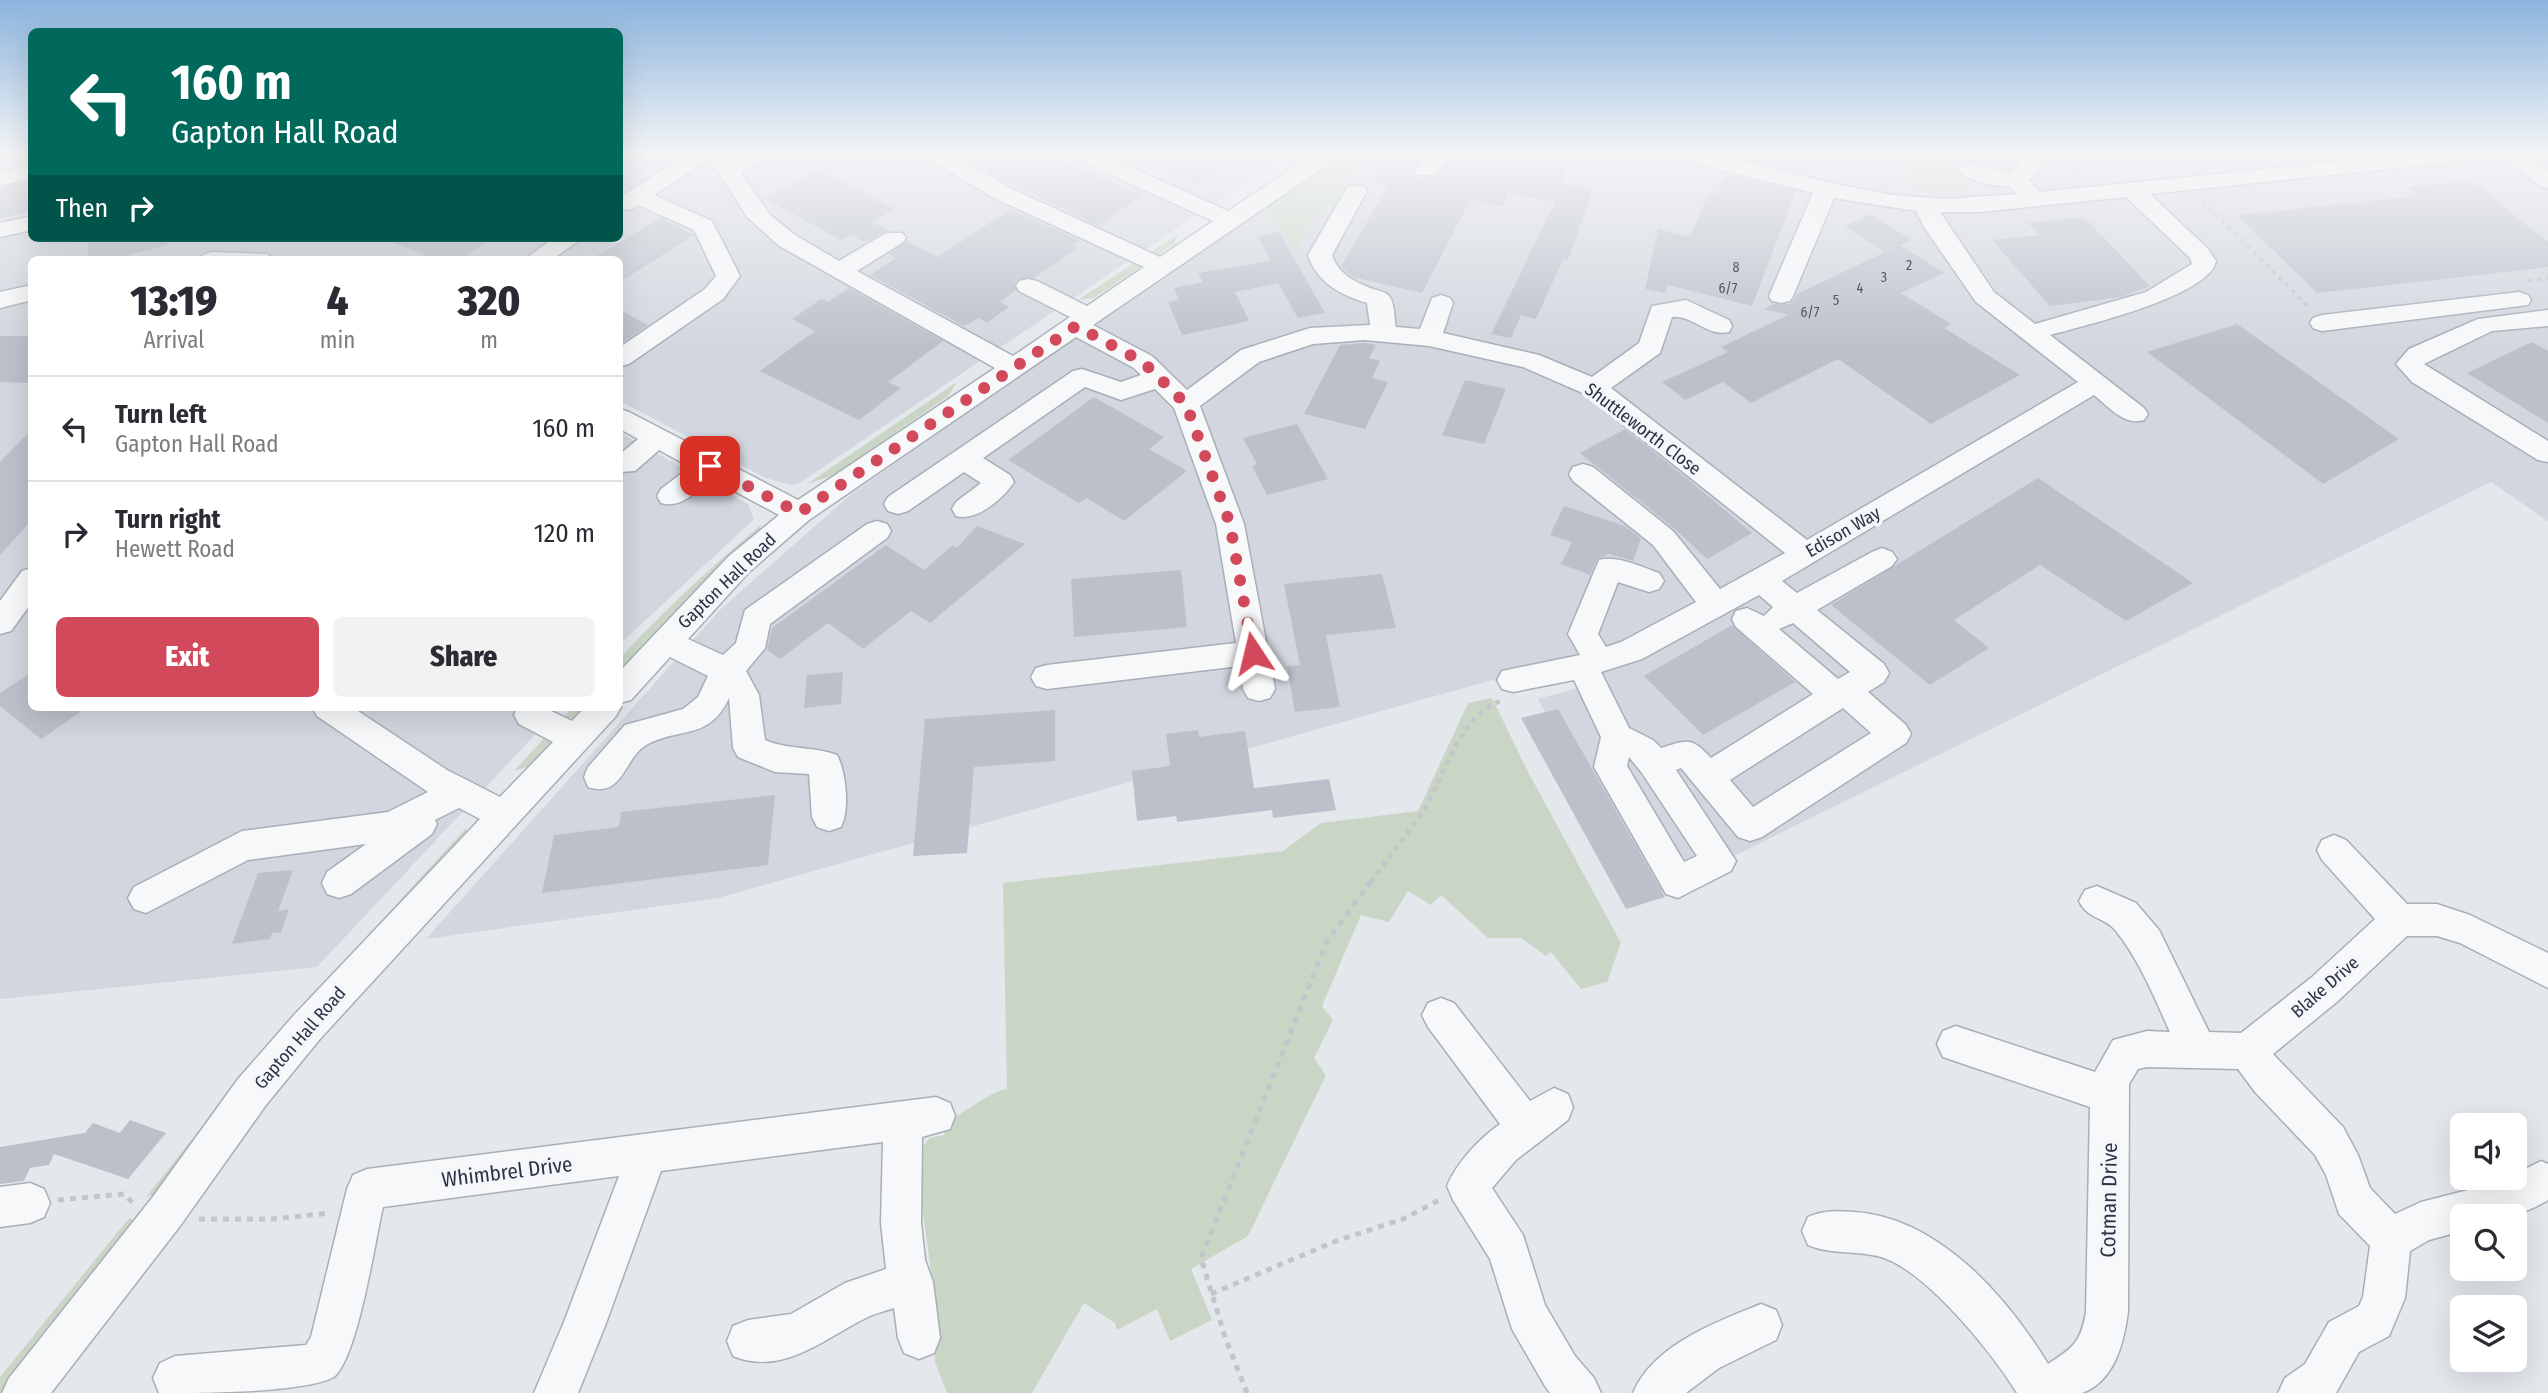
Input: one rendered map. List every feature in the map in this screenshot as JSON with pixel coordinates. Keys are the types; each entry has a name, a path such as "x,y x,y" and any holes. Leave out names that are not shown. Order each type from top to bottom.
{"street":[{"path":"623,356 714,294 729,276 704,226 677,217"},
{"path":"760,217 840,271 947,327 1014,369"},
{"path":"1054,217 1163,267"},
{"path":"1222,217 1229,220"},
{"name":"Gapton Hall Road","path":"623,688 739,564 799,513 1083,322 1233,217"},
{"path":"1341,217 1320,255 1321,264 1344,284 1379,299 1384,334"},
{"path":"1781,296 1814,217"},
{"path":"1931,217 1984,297 2135,414"},
{"path":"2031,332 2155,297 2203,267 2204,261 2200,254 2161,217"},
{"path":"0,230 28,224"},
{"path":"840,271 894,238"},
{"path":"542,256 564,242"},
{"path":"1028,286 1143,362 1186,404 1230,524 1259,689"},
{"path":"0,300 28,293"},
{"path":"2322,314 2548,297"},
{"path":"1429,338 1441,303"},
{"path":"1594,388 1651,346 1661,311 1686,308 1720,326"},
{"path":"2548,318 2487,324 2418,355 2409,364 2421,376 2548,453"},
{"name":"Shuttleworth Close","path":"1186,404 1250,356 1310,336 1365,332 1429,338 1530,361 1594,388 1806,554"},
{"path":"898,504 1082,377 1121,391 1159,378"},
{"name":"Edison Way","path":"1513,680 1591,664 1631,651 1761,580 2096,383"},
{"path":"623,420 799,513"},
{"path":"625,464 657,438"},
{"path":"964,459 1000,482 966,509"},
{"path":"671,496 710,466"},
{"path":"1583,474 1663,538 1716,604"},
{"path":"600,777 636,734 693,719 710,705 725,672 750,648 757,618 877,531"},
{"path":"1654,764 1687,753 1750,827 1895,734 1753,624 1796,608 1882,559"},
{"path":"1611,727 1642,749 1654,764 1718,861 1678,883 1610,767 1611,727 1583,634 1609,568 1649,581"},
{"path":"1707,777 1873,673 1761,580"},
{"path":"0,623 28,584"},
{"path":"666,642 725,672 740,686 745,702 749,748 775,759 808,760 825,764 829,817"},
{"path":"1047,677 1253,653"},
{"path":"334,711 435,780 503,815"},
{"name":"Gapton Hall Road","path":"24,1393 166,1212 252,1092 307,1027 601,711"},
{"path":"530,715 575,738"},
{"path":"339,883 402,839 459,792"},
{"path":"146,898 242,846 393,826 459,792"},
{"path":"2334,850 2399,920 2437,920 2470,931 2548,971"},
{"path":"2097,901 2124,914 2146,942 2197,1048"},
{"name":"Blake Drive","path":"2248,1051 2325,989 2399,920"},
{"path":"1441,1014 1541,1117 1502,1146 1467,1186 1508,1250 1527,1314 1560,1371 1579,1393"},
{"path":"1956,1044 2110,1095"},
{"name":"Cotman Drive","path":"2042,1393 2087,1364 2103,1341 2107,1312 2110,1081 2126,1054 2147,1049 2248,1051"},
{"path":"2248,1051 2276,1088 2329,1141 2344,1169 2353,1200 2391,1239"},
{"name":"Whimbrel Drive","path":"174,1378 309,1368 321,1360 330,1346 368,1189 919,1119 901,1223 904,1260 912,1282 919,1338"},
{"path":"556,1393 584,1326 647,1154"},
{"path":"2391,1239 2421,1222 2517,1196 2541,1181"},
{"path":"1822,1231 1863,1232 1898,1242 1933,1267 1969,1300 2011,1345 2042,1393"},
{"path":"2300,1393 2320,1379 2344,1337 2374,1321 2384,1298 2391,1239"},
{"path":"748,1341 796,1335 860,1298 912,1282"},
{"path":"1655,1393 1681,1367 1761,1325"}],"path":[{"path":"2219,217 2308,306 2322,314"},
{"path":"2524,281 2548,278"},
{"path":"1247,1393 1211,1294 1201,1258 1327,941 1424,809 1458,741 1487,706 1517,693 1513,680"},
{"path":"1211,1294 1336,1241 1402,1219 1467,1186"}],"shaded area":[{"path":"0,217 28,217 28,242 623,242 623,217 1194,217 798,484 790,485 766,478 623,403 623,256 28,256 28,711 557,711 317,967 0,999"},
{"path":"1244,217 2548,217 2548,521 2491,482 1647,899 1538,699 1592,684 1556,662 718,898 426,939 721,609 850,495"},
{"path":"623,435 748,504 754,519 623,641"}],"green space":[{"path":"1273,217 1315,217 1294,252"},
{"path":"1178,234 1174,244 1094,298 1078,300"},
{"path":"957,382 948,396 834,475 807,484"},
{"path":"761,525 758,534 623,669 623,655"},
{"path":"1492,698 1527,770 1621,943 1607,982 1581,989 1551,952 1546,956 1521,938 1488,938 1441,895 1431,905 1408,891 1389,922 1361,915 1322,1006 1333,1020 1314,1058 1326,1075 1248,1236 1191,1269 1212,1320 1170,1341 1157,1309 1117,1330 1115,1323 1084,1303 1032,1393 947,1393 935,1362 931,1271 918,1176 918,1152 930,1138 944,1135 945,1123 984,1098 1007,1089 1003,883 1283,851 1321,823 1418,811 1468,703"},
{"path":"569,711 583,711 527,767 514,771"},
{"path":"466,828 466,839 161,1194 147,1196 257,1057"},
{"path":"129,1218 139,1222 0,1393 0,1377"}],"building":[{"path":"799,217 880,217 872,222 888,230 865,242 851,235 841,240"},
{"path":"999,217 1029,217 1079,240 1072,245 1077,248 1034,278 1017,280 1014,285 1016,290 1000,302 1009,307 987,323 979,318 964,326 870,275 896,258 889,254 907,241 937,257"},
{"path":"1080,217 1111,217 1098,226"},
{"path":"1370,217 1461,217 1422,293 1353,277 1341,266"},
{"path":"1548,217 1583,217 1568,260 1563,259 1536,319 1521,315 1511,338 1491,334"},
{"path":"1699,217 1786,217 1752,306 1668,285 1665,293 1645,289 1658,229 1690,237"},
{"path":"1864,217 1876,217 1911,240 1885,252 1845,226"},
{"path":"2084,217 2150,286 2121,297 2050,306 1992,240 2040,235 2028,223"},
{"path":"2239,217 2517,217 2548,242 2548,267 2317,293"},
{"path":"660,218 694,235 623,280 623,256 597,256"},
{"path":"1279,232 1325,313 1298,318 1278,283 1235,292 1249,321 1182,335 1168,302 1179,300 1174,288 1203,282 1198,273 1271,261 1258,236"},
{"path":"88,242 168,242 168,245 125,256 88,256"},
{"path":"394,242 487,242 466,256 427,256"},
{"path":"1900,245 1944,273 1901,293 1951,324 1944,328 2020,375 1931,424 1838,359 1751,403 1723,382 1685,400 1662,382 1728,352 1721,347 1788,315 1764,309 1774,304 1791,304 1797,294"},
{"path":"849,288 943,341 888,382 901,388 859,420 760,371 815,331 792,319 821,299 828,302"},
{"path":"623,312 648,325 623,342"},
{"path":"2237,324 2399,439 2323,484 2147,352"},
{"path":"0,336 28,336 28,383 0,382"},
{"path":"2532,342 2548,351 2548,423 2467,373"},
{"path":"1340,345 1376,345 1369,358 1380,361 1372,378 1388,382 1365,429 1304,414"},
{"path":"1465,380 1506,389 1484,444 1442,435"},
{"path":"1094,397 1164,437 1149,449 1187,471 1124,521 1087,498 1079,503 1008,460"},
{"path":"1297,424 1328,479 1267,495 1252,466 1257,464 1243,438"},
{"path":"1625,429 1752,533 1707,559 1675,529 1580,453"},
{"path":"28,433 28,524 0,555 0,462"},
{"path":"2038,478 2193,583 2126,621 2040,565 1954,620 1989,648 1930,685 1831,605"},
{"path":"1564,506 1625,526 1641,539 1633,561 1609,554 1597,559 1590,575 1561,564 1572,542 1550,535"},
{"path":"977,526 1025,544 930,623 911,611 863,649 828,623 780,659 767,650 772,628 886,545 924,570 953,545 957,548"},
{"path":"1181,570 1187,627 1074,637 1071,579"},
{"path":"1382,574 1396,628 1326,635 1340,707 1295,712 1287,666 1300,665 1284,584"},
{"path":"1732,625 1795,682 1703,735 1644,676"},
{"path":"843,672 841,704 804,708 807,675"},
{"path":"28,675 28,711 82,711 41,739 0,706 0,693"},
{"path":"1558,709 1665,897 1626,909 1521,718"},
{"path":"1055,710 1055,761 974,767 967,853 913,856 925,719"},
{"path":"1198,730 1199,737 1245,731 1254,788 1329,779 1336,810 1273,818 1272,810 1177,822 1176,816 1137,821 1132,771 1170,766 1166,734"},
{"path":"775,795 768,865 542,893 554,835 619,827 621,812"},
{"path":"293,870 278,911 289,909 281,932 272,933 270,939 232,944 258,873"},
{"path":"130,1120 166,1133 128,1179 54,1154 49,1165 30,1168 24,1181 0,1184 0,1147 85,1133 93,1123 120,1133"}],"route":[{"path":"710,466 799,513 1076,326 1143,362 1186,404 1230,524 1253,653"}]}
